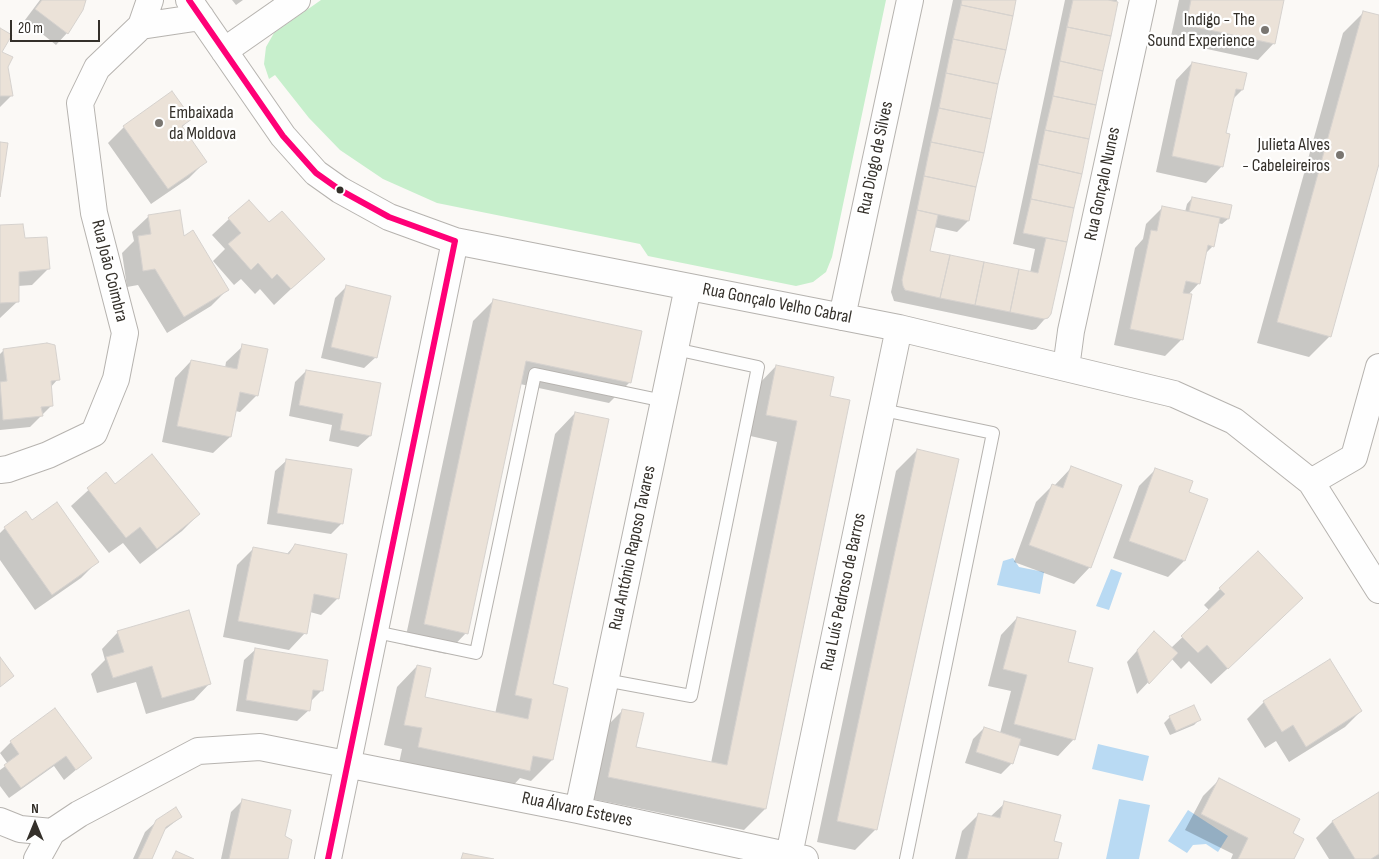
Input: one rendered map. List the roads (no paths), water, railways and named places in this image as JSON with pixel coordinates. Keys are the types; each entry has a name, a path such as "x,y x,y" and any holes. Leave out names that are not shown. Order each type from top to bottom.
{"street":[{"name":"Rua João Coimbra","path":"0,470 48,455 94,433 116,379 125,333 94,213 80,103 97,68 141,26 150,0"},
{"path":"224,51 297,0"},
{"name":"Rua Diogo de Silves","path":"842,317 910,0"},
{"name":"Rua Gonçalo Nunes","path":"1066,368 1071,331 1143,0"},
{"path":"141,26 195,8"},
{"name":"Rua Gonçalo Velho Cabral","path":"195,8 283,136 316,173 340,190 389,217 456,241 899,328 1174,394 1234,421 1311,482 1379,590"},
{"path":"328,859 456,241"},
{"name":"Rua António Raposo Tavares","path":"578,810 688,287"},
{"name":"Rua Luís Pedroso de Barros","path":"797,857 899,328"},
{"path":"1311,482 1354,457 1379,367"},
{"name":"Rua Álvaro Esteves","path":"52,832 79,814 198,751 260,747 578,810 797,857"},
{"path":"0,821 20,829 52,832 37,859"}],"lane":[{"path":"605,680 690,696 758,367 675,349"},
{"path":"376,632 476,653 535,374 664,401"},
{"path":"882,410 993,433 906,859"}],"water":[{"path":"1013,558 1019,567 1044,572 1040,594 997,585 1003,561"},
{"path":"1111,569 1122,573 1109,610 1096,606"},
{"path":"1098,744 1149,756 1143,781 1092,769"},
{"path":"1119,799 1150,805 1139,859 1106,859"},
{"path":"1188,810 1228,836 1218,852 1206,844 1193,845 1187,853 1168,841"}],"place":[{"name":"Indigo - The Sound Experience","path":"1265,30"},
{"name":"Embaixada da Moldova","path":"159,123"},
{"name":"Julieta Alves - Cabeleireiros","path":"1340,155"}]}
